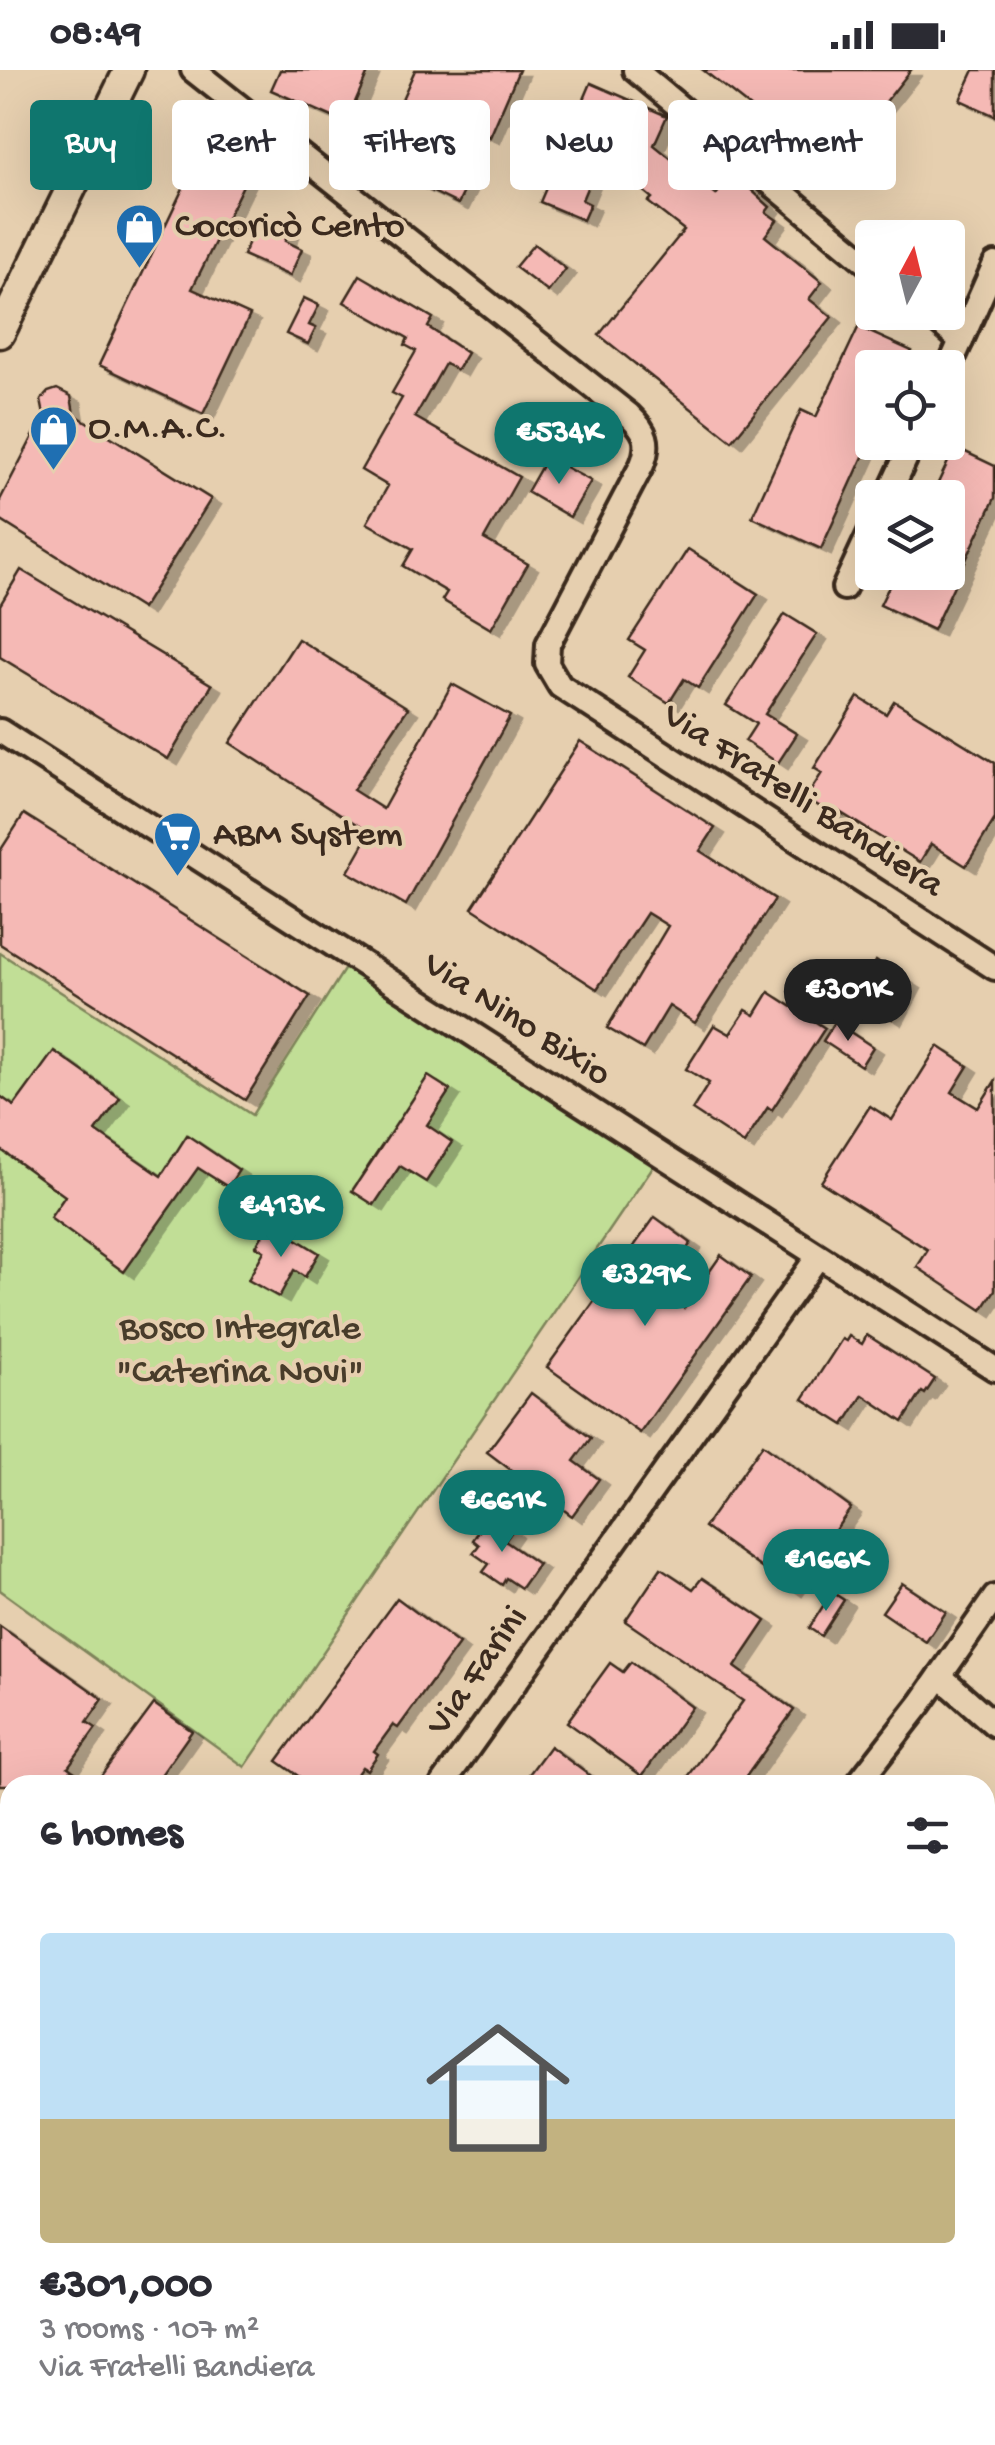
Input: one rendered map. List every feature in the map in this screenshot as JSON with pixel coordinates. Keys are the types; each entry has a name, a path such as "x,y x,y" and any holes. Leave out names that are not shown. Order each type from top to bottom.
{"main road":[{"path":"0,333 129,70"}],"street":[{"name":"Via Fratelli Bandiera","path":"194,70 629,414 645,432 648,450 642,466 548,644 547,664 552,675 571,696 995,968"},
{"path":"635,70 855,254"},
{"path":"957,350 995,264"},
{"path":"948,330 961,341"},
{"path":"844,588 855,564"},
{"name":"Via Nino Bixio","path":"0,730 995,1369"},
{"name":"Via Farini","path":"449,1775 817,1258"},
{"path":"865,1775 995,1597"},
{"path":"940,1676 995,1725"}],"green space":[{"name":"Bosco Integrale \"Caterina Novi\"","path":"0,953 252,1115 347,965 654,1165 245,1767 0,1590"}],"building":[{"path":"280,70 369,70 356,100 329,100 329,116 309,107 309,100 294,100 271,90"},
{"path":"415,70 519,70 490,137 490,100 402,99"},
{"path":"703,70 911,70 887,100 741,100"},
{"path":"974,70 995,70 995,116 960,100"},
{"path":"591,83 630,100 584,100"},
{"path":"648,108 667,116 654,145 668,156 668,190 710,190 716,195 720,190 751,190 770,207 766,212 777,220 765,236 822,282 809,299 832,317 732,441 599,335 684,230 648,202 652,198 642,190 648,190"},
{"path":"182,190 241,190 192,289 250,315 203,414 99,365"},
{"path":"429,190 465,190 458,204"},
{"path":"545,190 586,190 582,200 590,204 583,220 540,202"},
{"path":"259,219 289,232 285,241 302,249 290,276 243,255"},
{"path":"534,244 566,269 548,292 515,267"},
{"path":"360,275 433,318 428,327 467,353 457,370 445,364 415,417 519,477 484,539 528,564 491,629 442,600 447,592 403,566 413,549 367,523 388,486 361,470 402,398 392,393 416,351 405,345 408,338 344,302"},
{"path":"304,298 319,305 309,325 316,328 308,344 286,334"},
{"path":"857,330 910,350 855,350 855,460 862,460 821,549 752,517 801,410 816,417"},
{"path":"57,389 71,396 74,414 211,499 142,609 0,520 0,500 44,415 41,400"},
{"path":"965,452 995,466 995,498 965,562 965,480 939,480 949,460 965,460"},
{"path":"547,457 591,481 570,517 527,492"},
{"path":"688,549 758,594 698,688 684,679 669,703 628,677 645,650 629,640"},
{"path":"21,570 212,685 168,759 0,657 0,605"},
{"path":"887,590 952,590 933,630 880,605"},
{"path":"785,614 817,634 765,714 797,734 778,763 745,741 756,724 726,705"},
{"path":"298,639 408,708 353,790 383,809 452,684 510,716 406,905 348,872 370,833 230,743"},
{"path":"858,697 886,714 894,701 995,763 995,819 966,866 931,844 920,862 838,811 835,816 806,798 822,773 814,768"},
{"path":"580,741 715,828 700,851 775,899 695,1023 669,1006 643,1049 607,1028 668,926 647,913 597,989 472,908"},
{"path":"24,814 310,996 245,1100 0,944 0,851"},
{"path":"876,961 911,983 892,1019 855,995"},
{"path":"769,992 825,1028 772,1110 768,1107 744,1144 692,1110 709,1083 686,1069 714,1025 730,1034 746,1010 755,1015"},
{"path":"835,1022 873,1047 861,1066 823,1041"},
{"path":"938,1046 968,1066 952,1092 978,1108 995,1081 995,1290 982,1310 917,1267 928,1250 821,1182 870,1106 892,1120"},
{"path":"54,1051 120,1098 96,1131 161,1176 187,1135 239,1170 228,1187 198,1168 124,1272 50,1218 65,1196 0,1149 0,1096 14,1106"},
{"path":"428,1076 450,1090 427,1125 452,1142 426,1182 400,1166 374,1205 352,1191"},
{"path":"655,1217 691,1243 658,1289 684,1308 721,1255 751,1277 640,1433 547,1367"},
{"path":"270,1223 319,1253 305,1277 294,1270 279,1297 248,1280 264,1251 256,1246"},
{"path":"867,1335 935,1379 903,1422 863,1395 844,1425 803,1399 842,1339 846,1341 849,1336 862,1344"},
{"path":"531,1393 591,1438 574,1461 599,1479 572,1516 487,1452"},
{"path":"763,1444 851,1508 792,1590 704,1527"},
{"path":"490,1515 512,1531 505,1541 538,1564 521,1588 506,1578 502,1585 483,1572 489,1564 473,1553 479,1545 473,1540"},
{"path":"661,1568 693,1589 702,1578 766,1621 735,1667 794,1710 747,1775 689,1775 743,1701 625,1621"},
{"path":"902,1583 946,1612 926,1642 882,1612"},
{"path":"832,1592 844,1600 821,1636 809,1628"},
{"path":"397,1598 459,1644 398,1728 393,1725 374,1751 378,1754 367,1770 362,1767 356,1775 297,1775 277,1761"},
{"path":"0,1626 103,1699 87,1722 96,1728 68,1767 79,1775 0,1775"},
{"path":"631,1662 692,1707 643,1775 567,1722 610,1663 623,1672"},
{"path":"154,1704 192,1731 161,1775 101,1775"},
{"path":"550,1746 589,1775 528,1775"}],"place":[{"name":"Cocoricò Cento","path":"140,270"},
{"name":"O.M.A.C.","path":"53,472"},
{"name":"ABM System","path":"178,878"}]}
